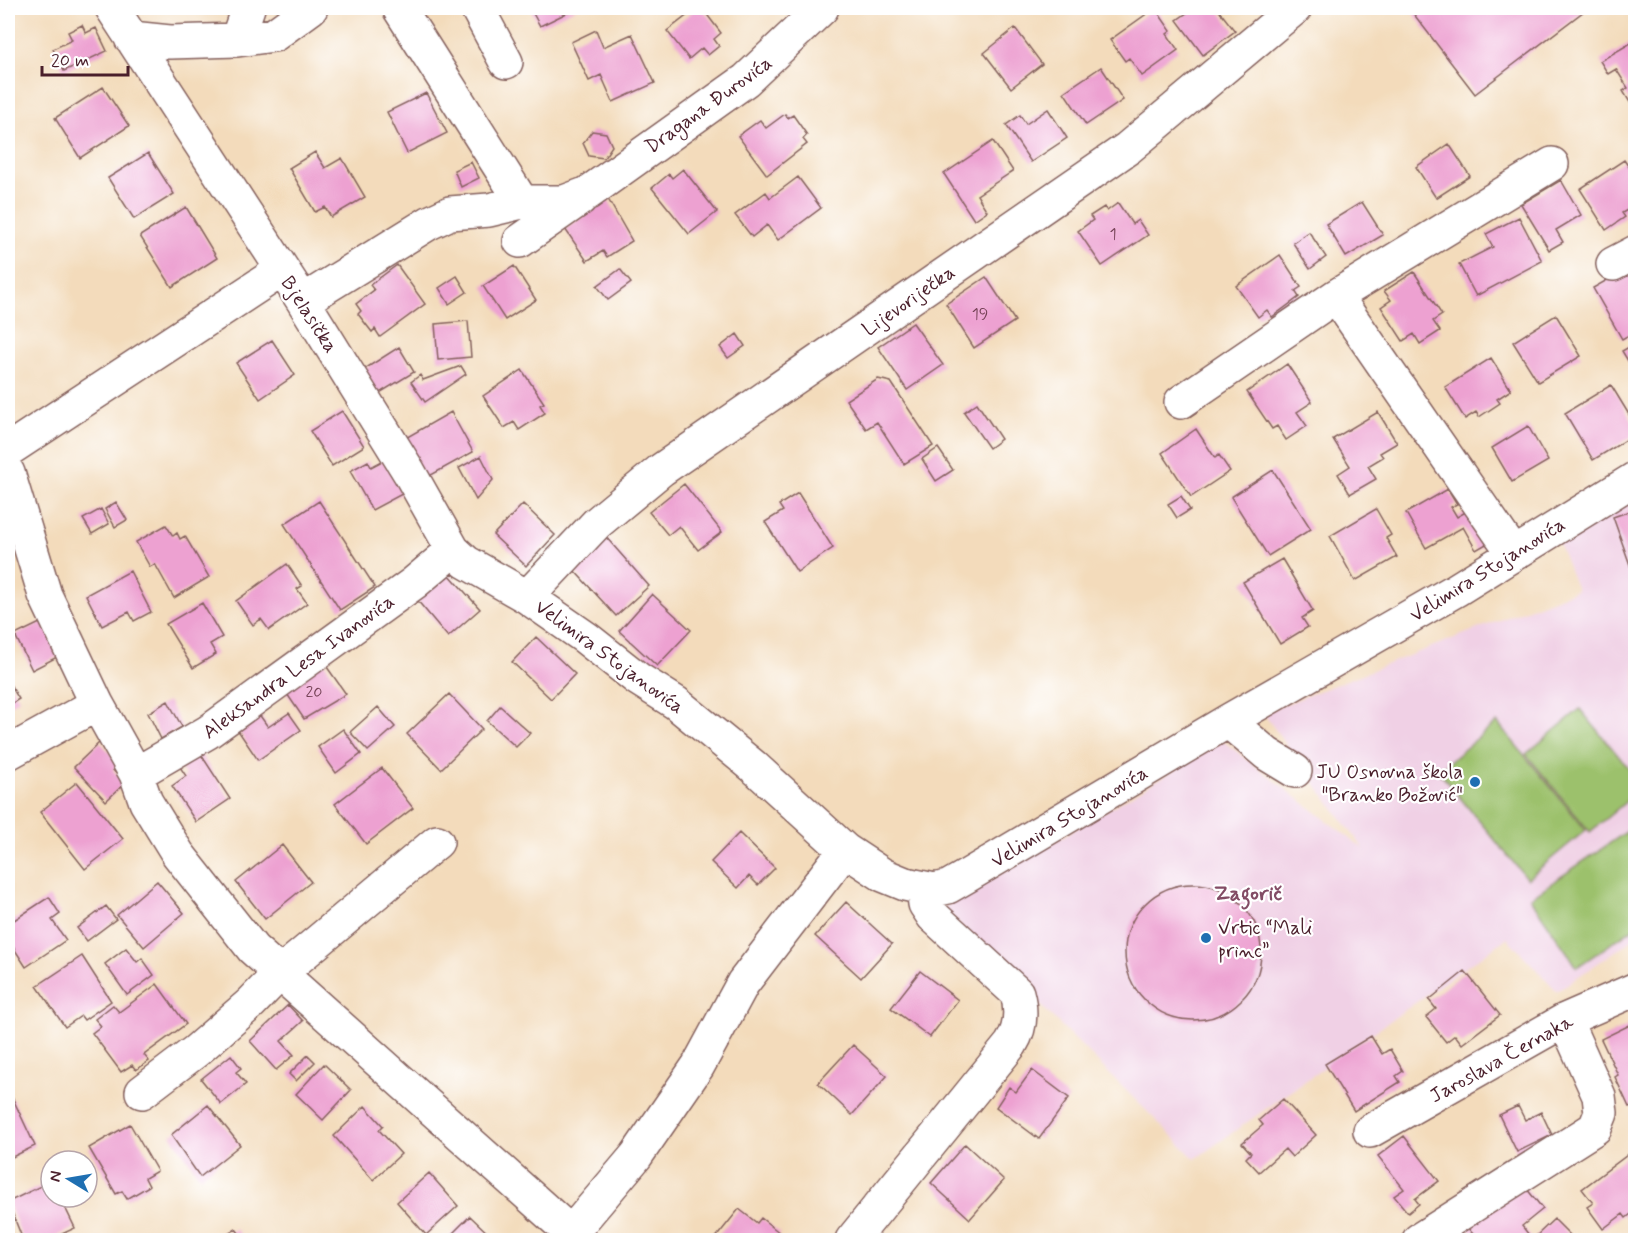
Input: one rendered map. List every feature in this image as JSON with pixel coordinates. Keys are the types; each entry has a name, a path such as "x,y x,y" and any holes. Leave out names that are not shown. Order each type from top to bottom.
{"street":[{"name":"Bjelasička","path":"112,8 303,301 409,472 453,550 466,562 527,597"},
{"path":"237,40 248,8"},
{"path":"131,38 170,42 237,40 274,35 312,8"},
{"path":"399,8 522,201"},
{"path":"477,8 506,62"},
{"name":"Dragana Đurovića","path":"520,241 746,81 822,8"},
{"name":"Lijevoriječka","path":"527,597 597,523 661,470 1128,148 1294,8"},
{"path":"1181,402 1336,296 1552,164"},
{"name":"Dragana Đurovića","path":"303,301 398,242 450,213 489,210 522,201 564,202 588,193"},
{"path":"8,450 282,270"},
{"path":"1336,296 1514,554"},
{"path":"8,473 45,595 97,704 136,774 146,802 178,854 253,949 571,1233 636,1156 698,1066 743,983 845,850"},
{"name":"Velimira Stojanovića","path":"527,597 586,638 638,679 676,703 753,766 845,850 883,875 904,885 934,890 967,876 1514,554 1635,478"},
{"name":"Aleksandra Lesa Ivanovića","path":"136,774 208,732 414,583 453,550"},
{"path":"8,753 97,704"},
{"path":"1228,721 1267,754 1295,771"},
{"path":"142,1092 196,1051 251,1003 279,974 437,842"},
{"path":"852,1240 1011,1044 1018,1029 1020,1008 1017,993 933,916 925,904 922,888"},
{"name":"Jaroslava Černaka","path":"1370,1131 1565,1020 1635,989"},
{"path":"1419,1240 1595,1128 1601,1113 1599,1096 1565,1020"}],"shaded area":[{"path":"1635,495 1635,938 1557,991 1507,938 1195,1159 943,908 1223,741 1364,849 1263,713 1577,590 1555,534"}],"green space":[{"path":"1580,709 1635,776 1635,794 1590,832 1526,754"},
{"path":"1497,722 1586,830 1527,879 1438,771"},
{"path":"1635,826 1635,927 1577,967 1530,898"}],"building":[{"path":"530,8 577,8 540,26"},
{"path":"697,8 702,8 721,33 714,39 719,46 708,55 702,48 689,59 667,31"},
{"path":"1155,8 1171,31 1167,34 1178,50 1142,76 1129,58 1125,61 1110,40"},
{"path":"1194,8 1217,8 1235,31 1203,55 1177,20"},
{"path":"1409,8 1588,8 1475,94"},
{"path":"82,25 86,33 96,28 107,51 64,71 53,49 72,40 68,32"},
{"path":"1015,28 1042,64 1011,88 984,53"},
{"path":"596,30 603,47 632,34 655,83 613,102 601,75 589,81 571,42"},
{"path":"1636,40 1636,101 1631,104 1623,91 1628,88 1616,69 1608,74 1600,61"},
{"path":"1101,67 1123,100 1086,125 1064,92"},
{"path":"103,87 129,126 80,158 55,118"},
{"path":"426,93 447,133 407,153 387,112"},
{"path":"1048,109 1067,138 1031,162 1006,125 1020,115 1026,124"},
{"path":"785,114 788,118 793,115 807,135 803,139 807,144 767,175 738,136 760,120 766,128"},
{"path":"592,131 606,133 612,146 604,158 589,156 583,143"},
{"path":"993,141 1013,171 977,195 987,211 974,220 944,174"},
{"path":"1449,144 1470,176 1436,198 1416,167"},
{"path":"315,152 325,168 342,158 365,197 331,217 325,207 315,212 289,168"},
{"path":"148,153 174,194 134,219 108,178"},
{"path":"1624,160 1636,177 1636,205 1622,213 1625,217 1606,230 1580,189"},
{"path":"471,162 479,178 461,187 454,170"},
{"path":"683,169 717,212 689,234 652,188 669,174 672,178"},
{"path":"798,177 821,208 778,240 767,225 752,237 735,215 766,192 770,198"},
{"path":"1561,180 1581,215 1556,230 1563,242 1549,250 1521,204"},
{"path":"608,199 632,241 607,257 603,251 587,261 565,229"},
{"path":"1362,202 1383,235 1346,257 1326,224"},
{"path":"1118,203 1132,224 1138,220 1148,235 1102,266 1078,231 1093,220 1090,216 1104,207 1107,211"},
{"path":"186,207 217,258 172,287 140,236"},
{"path":"1519,217 1542,261 1476,296 1459,264 1493,247 1486,234"},
{"path":"1309,232 1326,257 1310,269 1293,243"},
{"path":"1280,255 1301,287 1295,291 1299,297 1272,317 1267,310 1258,317 1236,286"},
{"path":"397,265 425,304 380,337 375,329 372,332 358,314 361,311 356,304 374,290 370,285"},
{"path":"514,266 536,300 505,320 483,286"},
{"path":"1632,266 1636,273 1636,331 1622,339 1593,288"},
{"path":"620,269 631,283 608,300 597,286"},
{"path":"1414,272 1442,315 1433,321 1440,331 1420,344 1414,334 1403,341 1381,307 1391,300 1384,291"},
{"path":"457,276 467,292 449,304 439,288"},
{"path":"986,277 1015,321 974,348 946,304"},
{"path":"1556,315 1581,356 1538,382 1513,342"},
{"path":"468,321 471,357 438,360 435,324"},
{"path":"913,323 943,365 907,390 878,347"},
{"path":"737,334 745,346 728,358 720,347"},
{"path":"272,340 295,375 260,399 236,363"},
{"path":"1636,343 1636,374 1622,351"},
{"path":"399,347 414,372 378,394 363,370"},
{"path":"1491,358 1511,390 1497,399 1500,403 1479,417 1476,412 1465,419 1445,387"},
{"path":"1287,364 1312,402 1297,412 1307,426 1286,440 1277,426 1272,429 1247,392"},
{"path":"461,366 466,374 425,402 411,382 420,375 423,380"},
{"path":"522,370 544,403 540,405 545,413 519,430 514,422 504,428 483,396"},
{"path":"878,379 891,382 933,446 904,464 877,422 866,429 846,400"},
{"path":"1611,385 1636,426 1636,434 1593,460 1565,413"},
{"path":"977,403 1001,439 989,448 964,412"},
{"path":"342,411 364,446 332,466 310,431"},
{"path":"451,412 473,452 424,479 402,440"},
{"path":"1378,412 1397,443 1380,453 1383,457 1368,466 1376,479 1350,494 1338,474 1350,466 1333,439"},
{"path":"1528,426 1548,461 1512,482 1492,448"},
{"path":"1196,429 1215,458 1219,455 1230,471 1191,497 1162,453"},
{"path":"938,448 953,470 936,481 922,459"},
{"path":"481,456 493,480 476,500 459,468"},
{"path":"384,460 402,494 372,510 350,471 368,461 371,467"},
{"path":"1273,470 1311,529 1268,556 1231,497"},
{"path":"684,484 722,532 698,550 679,526 668,535 649,512"},
{"path":"1448,489 1457,504 1451,507 1457,517 1469,510 1488,543 1476,550 1463,527 1426,548 1406,513"},
{"path":"798,493 833,548 797,572 765,522 783,511 779,505"},
{"path":"1181,496 1190,510 1177,518 1168,504"},
{"path":"319,501 375,587 340,610 284,524"},
{"path":"116,502 127,520 115,527 105,509"},
{"path":"523,504 555,535 526,566 493,535"},
{"path":"101,509 109,524 92,534 83,519"},
{"path":"1376,509 1391,535 1386,538 1397,557 1355,581 1330,536"},
{"path":"1636,509 1636,579 1635,579 1613,517"},
{"path":"166,525 173,536 177,533 180,539 185,536 209,577 174,598 155,564 150,567 136,542"},
{"path":"605,536 649,586 616,616 571,567"},
{"path":"1282,559 1313,611 1302,618 1308,627 1280,644 1243,582"},
{"path":"287,564 302,586 297,589 307,603 269,630 261,619 253,625 236,601"},
{"path":"130,571 151,612 134,621 129,612 102,626 86,595"},
{"path":"448,573 480,609 448,637 417,600"},
{"path":"652,594 691,630 657,666 619,631"},
{"path":"202,603 222,637 210,644 216,654 193,668 166,624"},
{"path":"46,620 63,654 32,670 15,635"},
{"path":"536,637 575,674 551,699 512,662"},
{"path":"322,660 346,694 304,719 283,688"},
{"path":"8,681 19,699 8,706"},
{"path":"449,694 482,729 441,769 407,734"},
{"path":"168,701 182,727 161,739 148,713"},
{"path":"500,706 530,733 516,747 487,721"},
{"path":"378,707 395,727 368,751 350,732"},
{"path":"256,710 268,727 289,713 301,730 258,760 235,726"},
{"path":"343,729 361,754 336,773 318,747"},
{"path":"100,742 120,763 113,770 125,783 106,801 74,767"},
{"path":"200,753 230,799 196,822 172,786 186,776 180,767"},
{"path":"382,768 413,808 366,844 335,804"},
{"path":"77,782 123,839 85,869 40,812"},
{"path":"739,833 775,868 758,885 749,876 738,888 711,862"},
{"path":"282,845 311,882 265,919 236,882"},
{"path":"157,881 184,913 144,947 117,915"},
{"path":"1193,884 1219,889 1231,895 1241,904 1250,914 1256,926 1261,952 1256,978 1250,990 1241,1000 1231,1009 1219,1015 1193,1020 1167,1015 1155,1009 1145,1000 1136,990 1130,978 1125,952 1130,926 1136,914 1145,904 1155,895 1167,889"},
{"path":"49,897 60,914 52,920 66,940 26,967 8,939 8,924"},
{"path":"846,902 892,944 861,978 815,936"},
{"path":"106,906 116,919 87,941 77,928"},
{"path":"126,948 137,962 142,958 154,975 127,995 105,964"},
{"path":"82,956 111,1001 84,1020 81,1016 65,1027 37,986"},
{"path":"920,971 958,1000 930,1037 891,1008"},
{"path":"1465,971 1500,1015 1462,1044 1455,1035 1446,1042 1426,1017 1436,1009 1429,1000"},
{"path":"157,984 186,1024 144,1055 149,1061 136,1070 132,1065 121,1072 92,1033 101,1026 95,1019 113,1005 119,1012"},
{"path":"288,1005 303,1021 281,1041 294,1055 276,1070 250,1041"},
{"path":"1636,1022 1636,1039 1632,1040 1636,1047 1636,1104 1629,1107 1615,1077 1618,1075 1601,1039"},
{"path":"1371,1036 1382,1054 1390,1049 1403,1071 1396,1076 1400,1082 1354,1111 1325,1064"},
{"path":"853,1045 887,1076 852,1115 818,1083"},
{"path":"231,1055 241,1068 236,1072 246,1084 221,1104 201,1079"},
{"path":"308,1055 315,1062 296,1081 289,1074"},
{"path":"324,1064 351,1090 323,1120 296,1094"},
{"path":"1032,1070 1069,1098 1039,1139 996,1107 1009,1087 1016,1092"},
{"path":"13,1099 35,1146 8,1159 8,1101"},
{"path":"1283,1099 1316,1135 1292,1157 1285,1149 1259,1172 1246,1158 1251,1153 1242,1143 1263,1125 1259,1120"},
{"path":"208,1105 240,1145 200,1177 171,1135"},
{"path":"365,1106 383,1126 379,1130 401,1154 373,1180 334,1136"},
{"path":"1518,1106 1525,1120 1541,1112 1552,1135 1517,1152 1499,1115"},
{"path":"130,1124 157,1171 145,1178 149,1186 127,1199 122,1191 116,1194 99,1165 99,1149 89,1148"},
{"path":"1404,1136 1439,1181 1415,1199 1419,1204 1408,1213 1394,1196 1404,1189 1378,1156"},
{"path":"965,1144 1004,1180 970,1219 931,1183"},
{"path":"1634,1150 1636,1210 1626,1218 1623,1214 1603,1229 1587,1207 1593,1203 1582,1189"},
{"path":"429,1173 458,1206 426,1235 397,1202"},
{"path":"1522,1183 1543,1209 1522,1226 1533,1240 1478,1240 1467,1227"},
{"path":"39,1187 39,1209 66,1209 75,1228 49,1240 23,1240 8,1202"},
{"path":"739,1209 757,1223 761,1218 780,1233 774,1240 714,1240"},
{"path":"470,1216 495,1240 446,1240"},
{"path":"1554,1219 1575,1240 1538,1240 1535,1237"},
{"path":"236,1229 244,1240 218,1240"}],"place":[{"name":"JU Osnovna škola \"Branko Božović\"","path":"1475,782"},
{"name":"Vrtic “Mali princ”","path":"1206,938"}],"district":[{"name":"Zagorič","path":"1248,893"}]}
